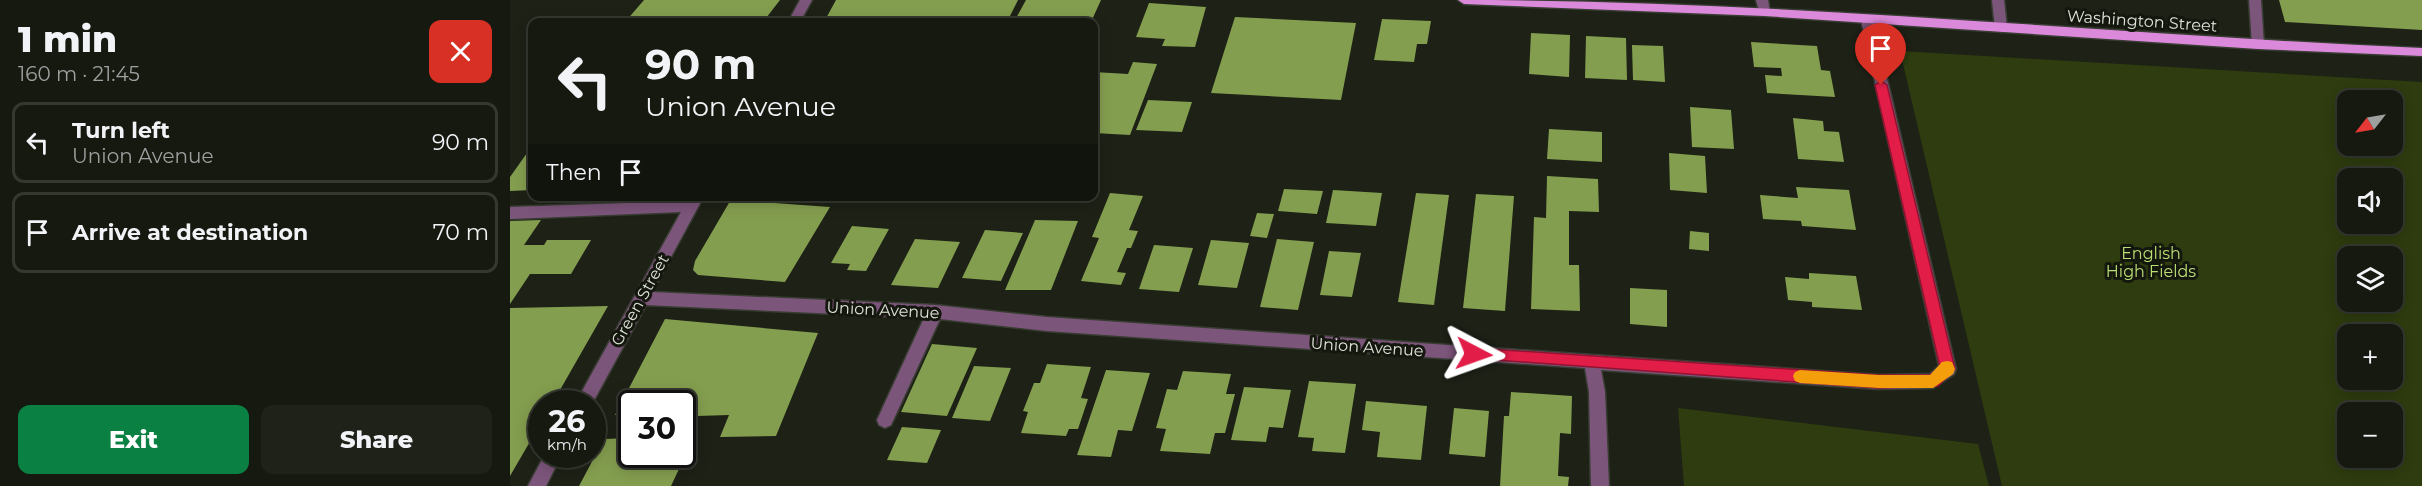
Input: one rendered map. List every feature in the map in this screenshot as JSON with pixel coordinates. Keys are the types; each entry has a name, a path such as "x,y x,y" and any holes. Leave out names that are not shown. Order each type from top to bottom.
{"main road":[{"name":"Washington Street","path":"1464,0 1763,6 1867,20 2258,45 2422,52"}],"street":[{"path":"796,18 806,0"},
{"path":"1998,0 2001,28"},
{"path":"2255,0 2258,45"},
{"name":"Union Avenue","path":"641,298 935,312 1047,324 1879,382 1933,381 1948,369 1867,20"},
{"path":"510,213 695,201"},
{"name":"Green Street","path":"591,390 695,201"},
{"path":"885,420 935,312"},
{"path":"1592,362 1597,392 1600,486"},
{"path":"537,486 547,468"}],"green space":[{"name":"English High Fields","path":"1900,51 2422,82 2422,486 2002,486"},
{"path":"1678,408 1978,444 1989,486 1684,486"}],"building":[{"path":"644,0 780,0 766,18 628,18"},
{"path":"836,0 1018,0 1009,18 826,18"},
{"path":"1026,0 1101,0 1093,18 1016,18"},
{"path":"2279,0 2422,0 2422,30 2285,22"},
{"path":"1149,3 1206,7 1195,47 1162,46 1165,39 1136,37"},
{"path":"1235,17 1356,23 1341,100 1211,93"},
{"path":"1382,19 1431,21 1427,44 1417,44 1414,62 1374,60"},
{"path":"1531,33 1570,35 1569,77 1529,74"},
{"path":"1586,36 1626,38 1627,80 1585,78"},
{"path":"1751,42 1817,46 1821,70 1830,71 1835,97 1767,93 1765,75 1782,76 1781,68 1754,67"},
{"path":"1632,45 1663,46 1665,82 1633,80"},
{"path":"1133,62 1157,64 1130,135 1098,133 1098,72 1128,74"},
{"path":"1148,100 1192,102 1182,132 1136,130"},
{"path":"1690,107 1731,110 1734,149 1692,147"},
{"path":"1793,118 1823,121 1824,131 1839,132 1844,162 1798,159"},
{"path":"1549,129 1602,132 1602,162 1547,159"},
{"path":"528,153 528,190 510,191 510,177"},
{"path":"1669,153 1705,156 1707,193 1670,190"},
{"path":"1547,176 1598,179 1599,212 1569,211 1569,265 1579,265 1580,311 1531,309 1534,217 1546,218"},
{"path":"1796,187 1849,190 1856,230 1802,226 1801,221 1763,219 1760,195 1798,198"},
{"path":"1284,189 1323,191 1317,214 1278,211"},
{"path":"1333,190 1382,193 1376,226 1326,223"},
{"path":"1110,193 1143,196 1129,230 1138,231 1131,248 1127,248 1117,272 1126,273 1121,285 1081,281 1099,238 1092,237"},
{"path":"1416,193 1449,195 1434,305 1398,302"},
{"path":"1476,194 1514,196 1505,311 1463,308"},
{"path":"730,201 775,201 774,203 830,207 785,282 698,275 693,270 695,261"},
{"path":"1257,213 1274,214 1267,238 1250,236"},
{"path":"541,220 524,245 544,245 547,240 591,240 571,274 530,274 510,304 510,221"},
{"path":"1035,220 1078,221 1051,290 1005,290"},
{"path":"852,226 889,229 866,271 847,270 850,264 831,263"},
{"path":"985,230 1023,233 1001,281 962,278"},
{"path":"1690,231 1709,233 1709,251 1689,249"},
{"path":"915,239 960,242 938,288 891,285"},
{"path":"1277,239 1314,242 1298,310 1260,307"},
{"path":"1211,240 1249,243 1237,288 1198,285"},
{"path":"1154,245 1193,248 1179,292 1139,289"},
{"path":"1329,251 1361,253 1352,297 1320,295"},
{"path":"1809,273 1856,276 1862,310 1812,307 1812,302 1788,300 1785,277 1809,279"},
{"path":"1630,288 1667,290 1667,327 1630,324"},
{"path":"608,306 560,390 528,390 528,445 510,476 510,308"},
{"path":"665,319 818,333 776,436 720,437 729,415 697,416 696,390 628,390"},
{"path":"932,344 977,348 947,416 901,412"},
{"path":"1047,364 1091,367 1081,398 1088,399 1078,429 1069,429 1066,436 1021,433 1028,412 1023,411 1034,383 1040,383"},
{"path":"974,366 1011,368 990,421 952,418"},
{"path":"1106,370 1150,373 1132,431 1118,430 1111,457 1077,455"},
{"path":"1183,371 1231,374 1226,394 1235,394 1225,433 1215,433 1210,454 1160,451 1166,429 1156,428 1167,389 1177,390"},
{"path":"1309,381 1356,384 1345,453 1312,451 1314,438 1298,437"},
{"path":"1244,387 1291,390 1283,428 1269,427 1266,442 1231,440"},
{"path":"1511,392 1572,396 1571,434 1560,433 1558,476 1569,477 1568,486 1500,486 1504,416 1509,416"},
{"path":"1366,401 1427,406 1421,460 1377,457 1380,432 1362,430"},
{"path":"1454,408 1489,411 1485,457 1449,454"},
{"path":"902,427 941,430 927,463 887,460"},
{"path":"618,438 618,468 679,468 671,486 579,486 589,468 606,468 606,439"}],"slow traffic":[{"path":"1800,376 1879,382 1933,381 1948,369 1947,367"}],"route":[{"path":"1474,354 1879,382 1933,381 1948,369 1881,85"}]}
